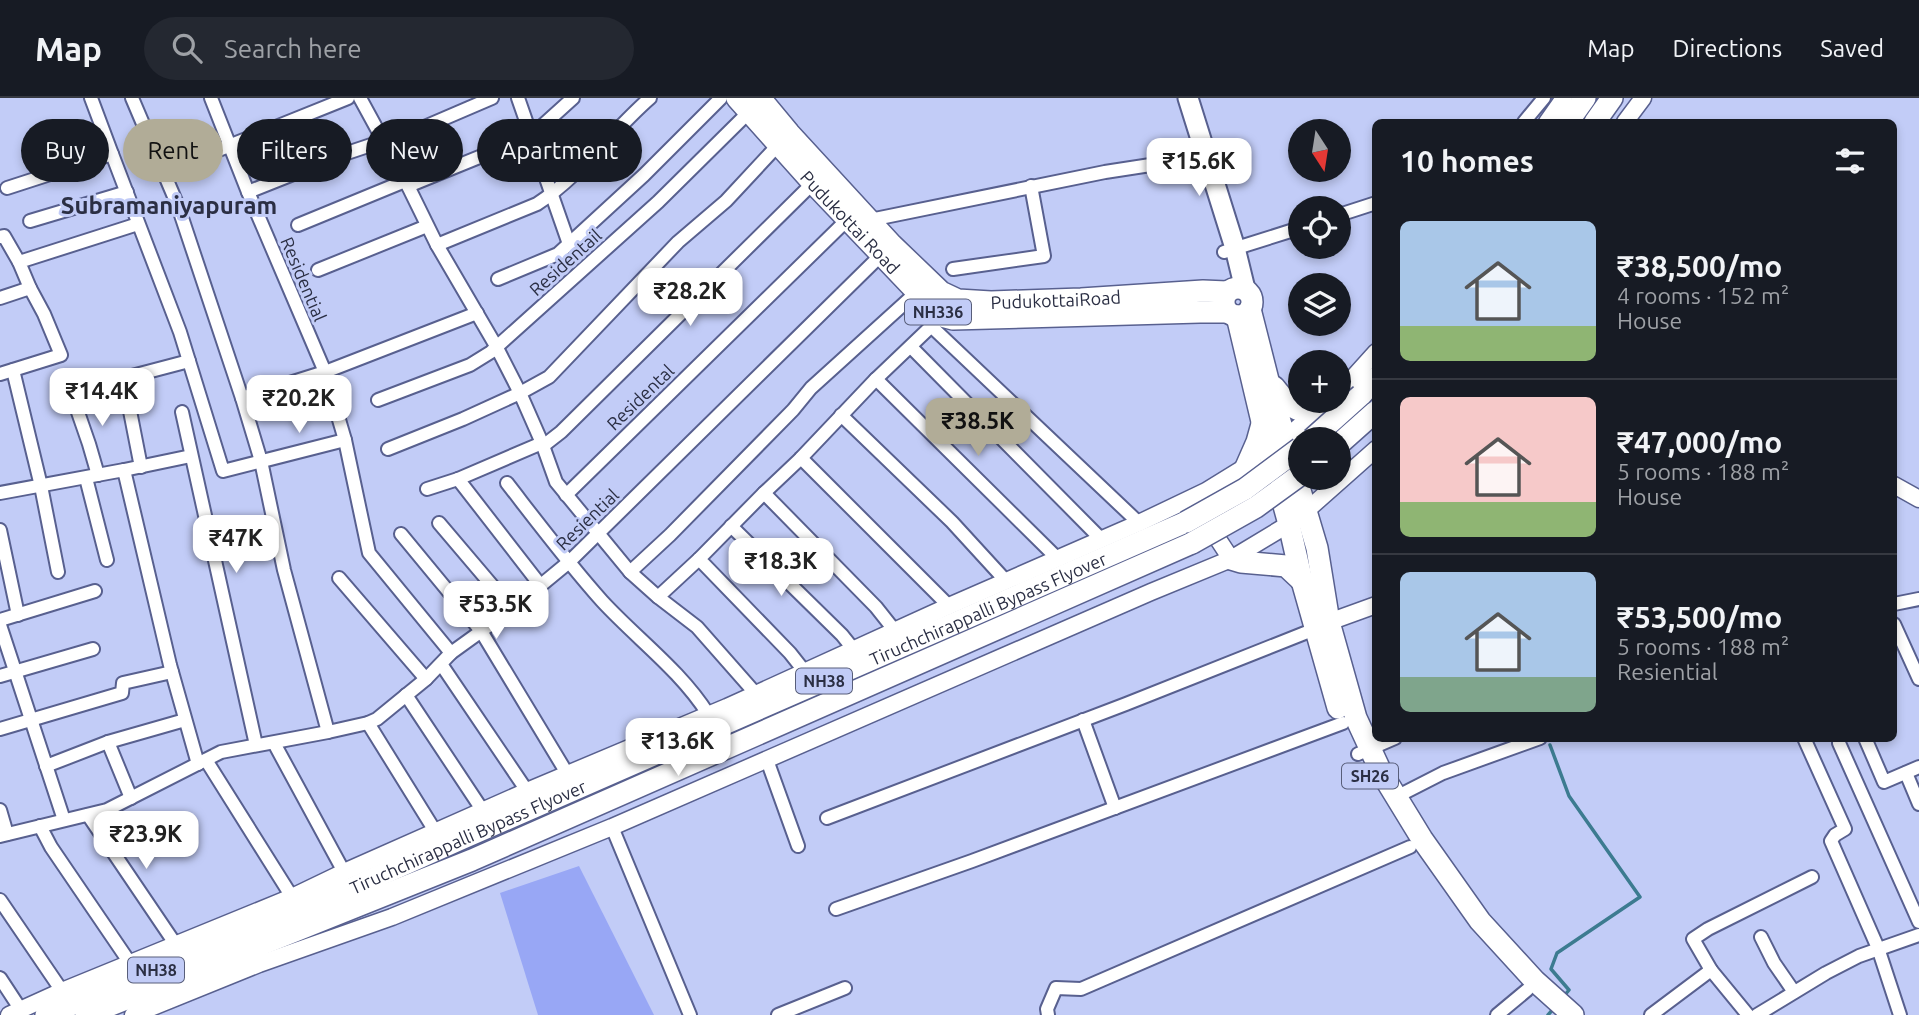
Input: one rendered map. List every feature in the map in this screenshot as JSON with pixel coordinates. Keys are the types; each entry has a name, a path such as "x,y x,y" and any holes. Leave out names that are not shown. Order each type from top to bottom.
{"main road":[{"path":"1569,119 1585,98"},
{"path":"1597,119 1612,98"},
{"name":"Pudukottai Road","path":"749,102 779,144 813,183 859,215 881,255 916,292 937,321"},
{"name":"PudukottaiRoad","path":"749,102 789,133 859,215 941,292 958,300 991,302 1081,299 1203,291 1237,301"},
{"path":"1186,106 1196,158 1230,250"},
{"path":"1186,106 1230,250 1237,301 1253,350 1268,380 1285,446 1298,518"},
{"name":"NH336","path":"937,321 1200,312 1237,301"},
{"path":"1246,467 1257,442 1262,421 1253,350"},
{"path":"1268,380 1288,404"},
{"path":"1351,391 1372,380"},
{"path":"1351,433 1372,415"},
{"path":"1262,421 1285,446"},
{"name":"Tiruchchirappalli Bypass Flyover","path":"46,1015 267,926 1186,522 1245,489 1285,446"},
{"name":"Tiruchchirappalli Bypass Flyover","path":"86,1015 472,860 1192,543 1256,507 1288,484"},
{"name":"SH26","path":"1298,518 1302,581 1322,626 1356,718 1364,752 1410,847 1469,929 1536,990 1573,1015"},
{"name":"SH26","path":"1298,518 1317,548 1322,626 1343,723 1381,772 1422,839 1480,920 1554,1015"},
{"path":"1231,559 1286,566 1302,581"}],"street":[{"path":"91,98 180,332 223,471 345,440"},
{"path":"132,98 141,119"},
{"name":"Residential","path":"211,98 325,372 345,440 369,553 451,653"},
{"path":"223,149 348,98"},
{"path":"360,98 371,119"},
{"path":"444,119 492,98"},
{"path":"518,98 525,119"},
{"path":"550,119 573,98"},
{"path":"437,245 537,204 551,195 650,98"},
{"path":"498,279 558,254 644,175 721,98"},
{"path":"1526,119 1544,98"},
{"path":"1549,119 1564,98"},
{"path":"1627,119 1643,98"},
{"name":"Residentail","path":"378,400 470,365 491,352 658,202 749,102"},
{"path":"388,449 463,419 549,377 678,242 726,201 779,144"},
{"path":"248,192 366,147"},
{"path":"7,188 112,154"},
{"path":"298,225 477,156"},
{"path":"859,215 1196,158"},
{"path":"168,182 187,230 261,461 284,570 328,732"},
{"path":"547,182 569,244"},
{"path":"407,183 437,245 520,393 543,444 556,482 630,572 697,627 756,694"},
{"path":"427,489 543,444 561,432 813,183"},
{"path":"953,268 1044,256 1031,186"},
{"path":"30,221 127,192"},
{"path":"1351,211 1372,205"},
{"name":"Residental","path":"566,495 859,215"},
{"path":"19,262 138,224"},
{"path":"318,270 427,226"},
{"path":"1230,250 1288,232"},
{"path":"0,237 4,236 19,262 61,355 0,374"},
{"name":"Resiential","path":"4,835 107,810 221,752 328,732 377,719 426,679 451,653 512,610 569,562 881,255"},
{"path":"0,298 30,288"},
{"path":"630,572 793,410 811,388 916,292"},
{"path":"242,398 325,372 477,313"},
{"path":"658,597 937,321 1139,523"},
{"path":"911,347 1102,540"},
{"path":"1351,381 1372,357"},
{"path":"107,560 92,476 71,392 189,361"},
{"path":"13,370 41,486 58,572"},
{"path":"876,379 1058,559"},
{"path":"1351,409 1372,427"},
{"path":"130,411 141,467"},
{"path":"182,412 256,745"},
{"path":"0,978 15,1013 62,991 292,897 435,831 756,694 1139,523 1192,498 1285,446 1321,413"},
{"path":"841,415 951,522 1006,581"},
{"path":"133,1015 259,964 392,917 612,827 1231,559 1298,518 1372,453"},
{"path":"0,493 191,456"},
{"path":"801,458 949,606"},
{"path":"124,470 185,720 202,762 292,897"},
{"path":"458,479 541,586"},
{"path":"507,484 603,602 695,694 708,714"},
{"path":"1897,487 1919,499"},
{"path":"764,493 877,607 895,631"},
{"path":"1192,498 1231,559"},
{"path":"439,523 512,610"},
{"path":"731,526 854,650"},
{"path":"0,530 18,615"},
{"path":"401,534 481,631 568,775"},
{"path":"699,559 805,672"},
{"path":"339,578 426,679"},
{"path":"64,820 0,623 95,590"},
{"path":"1897,603 1919,599"},
{"path":"827,818 1372,607"},
{"path":"1897,631 1919,679"},
{"path":"0,676 93,649"},
{"path":"441,664 527,791"},
{"path":"0,729 122,693 123,683 172,672"},
{"path":"406,695 483,811"},
{"path":"46,766 108,743 185,720"},
{"path":"1083,720 1115,808"},
{"path":"368,723 435,831"},
{"path":"836,909 1343,723"},
{"path":"1364,752 1386,742"},
{"path":"1396,797 1443,773 1532,742"},
{"path":"1806,742 1845,829 1831,841 1878,948 1899,1015"},
{"path":"1867,742 1884,782 1919,767"},
{"path":"108,743 131,798"},
{"path":"274,743 344,872"},
{"path":"1839,743 1919,922"},
{"path":"767,760 798,846"},
{"path":"1906,773 1919,804"},
{"path":"0,810 4,835"},
{"path":"88,815 176,945"},
{"path":"40,826 51,847 130,963"},
{"path":"612,827 690,1015"},
{"path":"1048,1015 1047,1009 1056,988 1081,989 1410,847"},
{"path":"1748,1015 1711,970 1693,939 1812,877"},
{"path":"0,900 62,991"},
{"path":"1758,1015 1848,961 1919,935"},
{"path":"1761,937 1774,963 1794,992"},
{"path":"1651,1015 1711,970"},
{"path":"778,1015 845,988"},
{"path":"1497,1015 1536,990"}],"shaded area":[{"path":"579,866 654,1015 538,1015 500,893"}],"waterway":[{"path":"1550,745 1569,796 1640,897 1557,953 1551,969 1569,990 1564,996"},
{"path":"1548,1015 1555,1007"}],"district":[{"name":"Subramaniyapuram","path":"169,205"}]}
